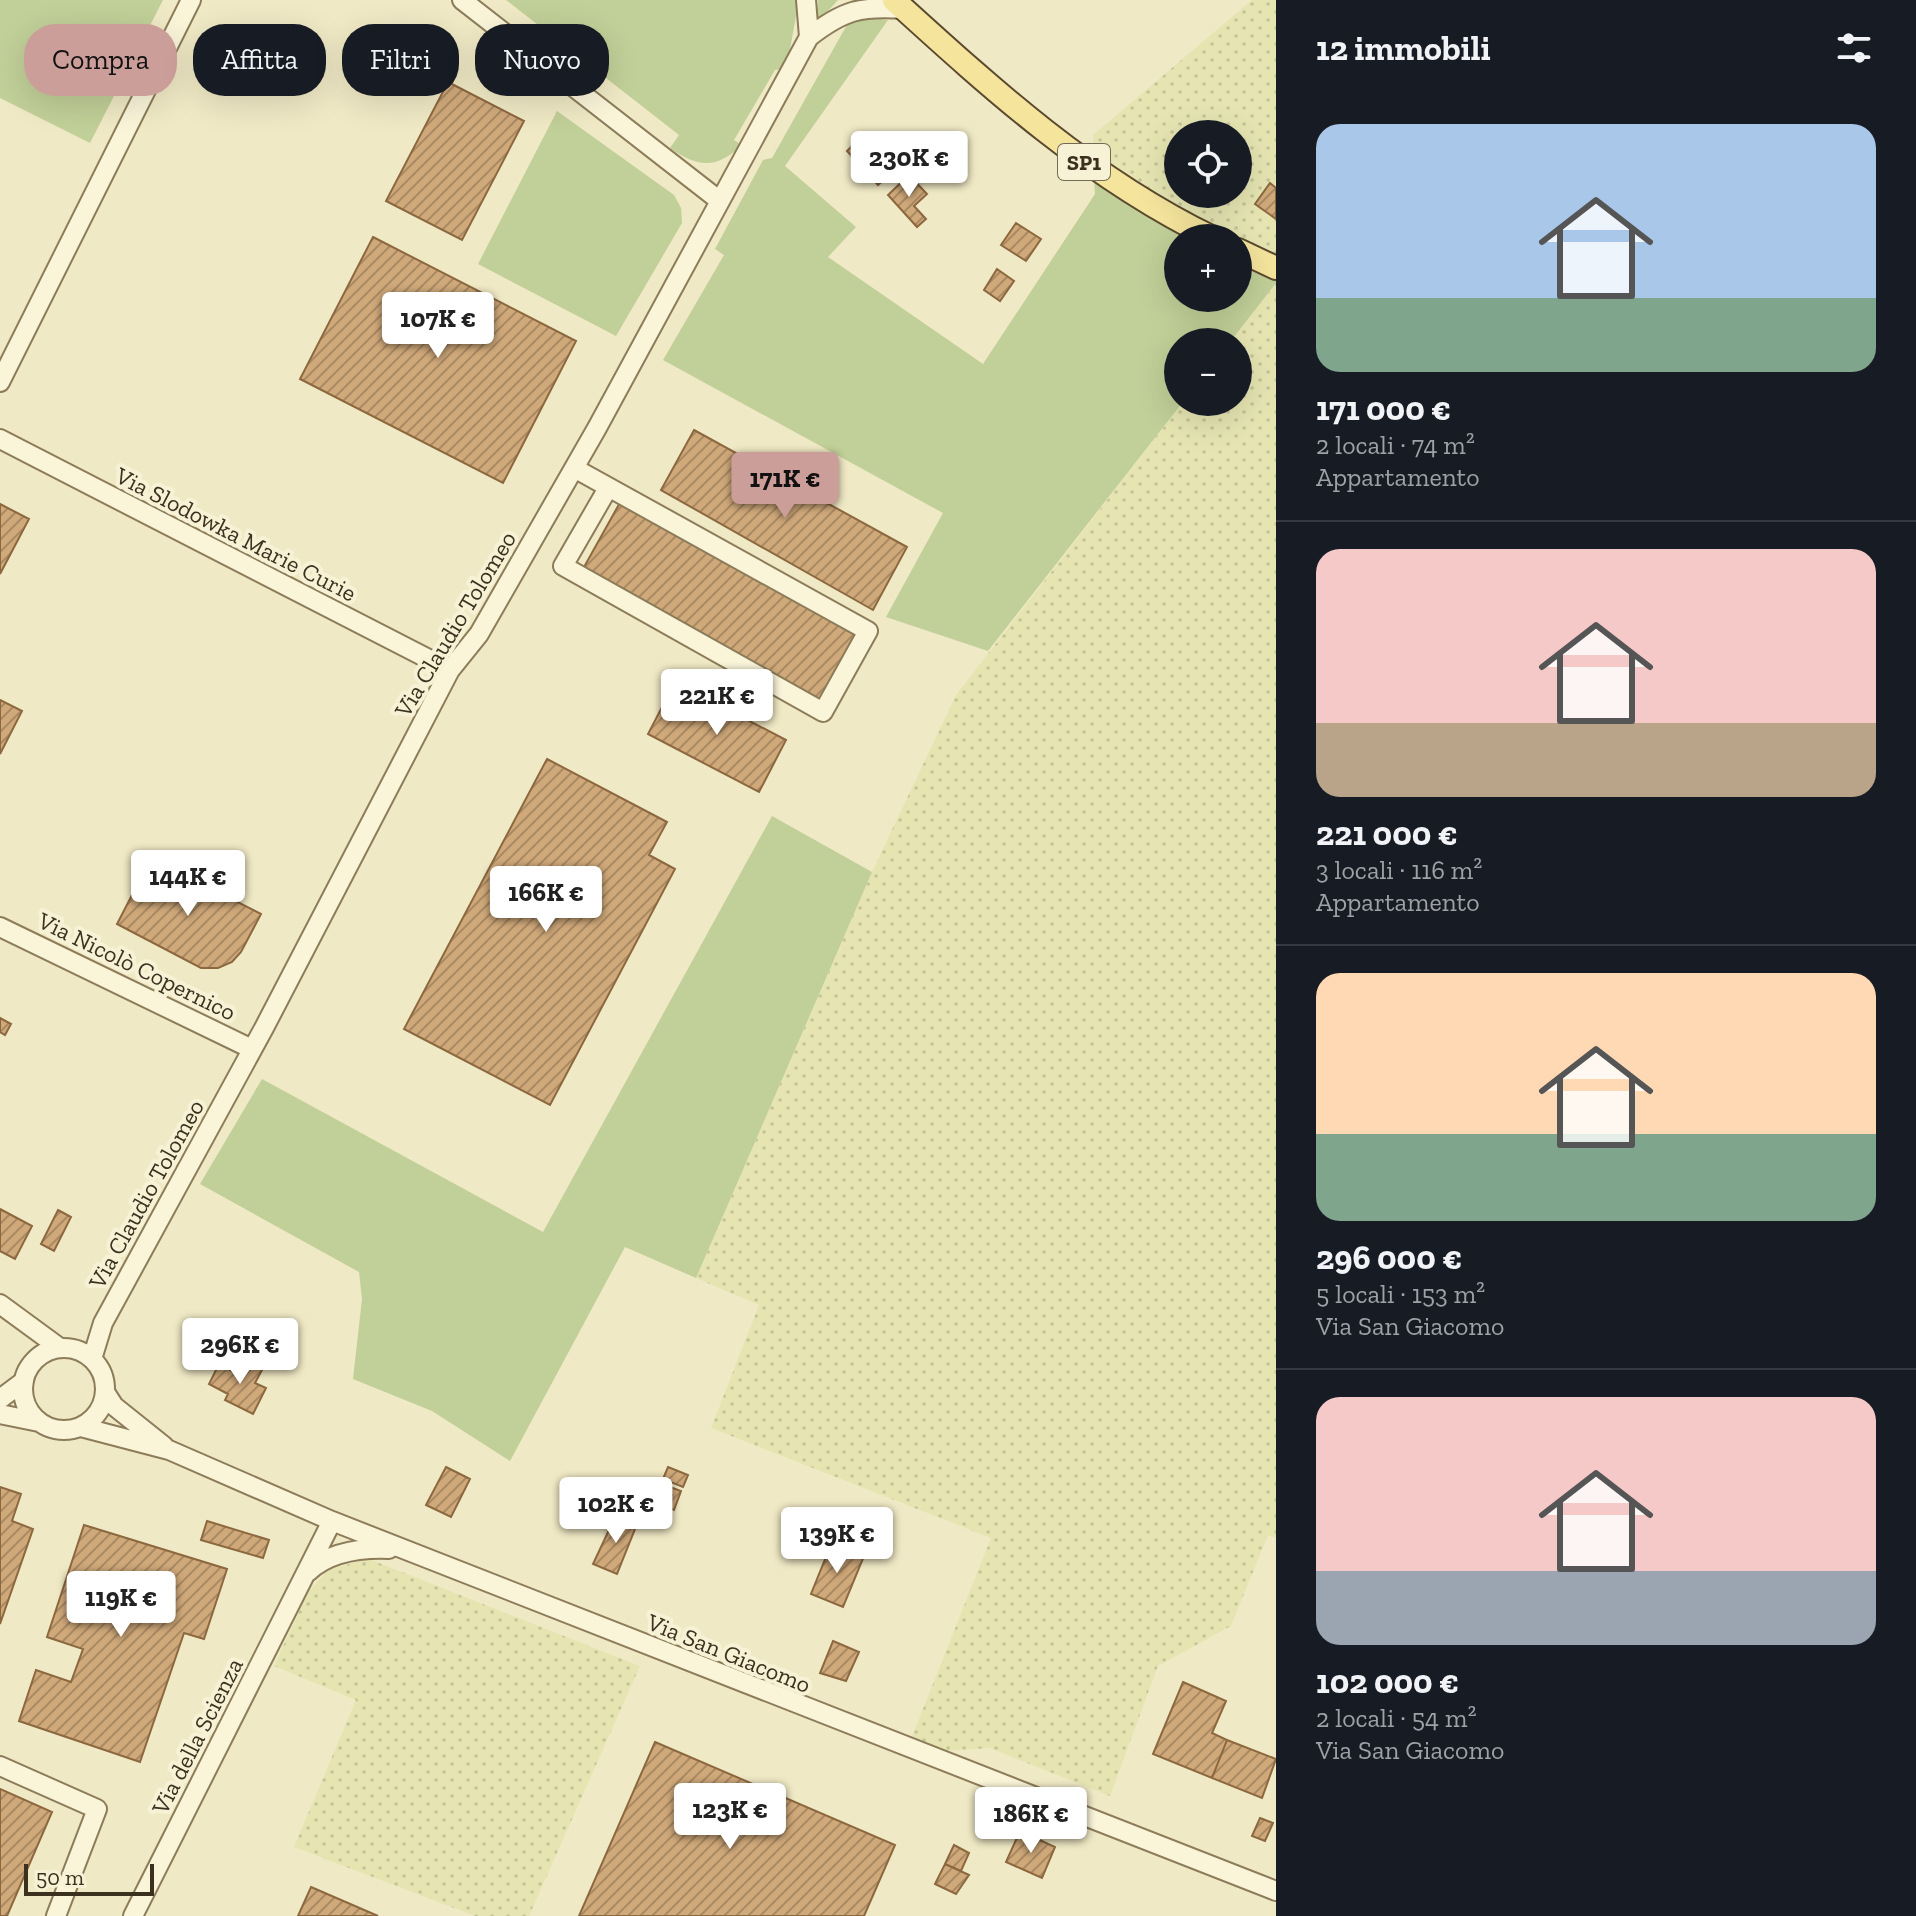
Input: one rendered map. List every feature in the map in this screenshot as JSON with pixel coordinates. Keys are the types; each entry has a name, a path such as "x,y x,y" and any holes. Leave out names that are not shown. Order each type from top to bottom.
{"main road":[{"name":"SP1","path":"899,4 967,68 1096,171 1189,224"},
{"path":"1252,257 1276,268"}],"street":[{"path":"0,382 191,0"},
{"path":"462,0 720,201"},
{"path":"829,22 845,0"},
{"path":"806,1 809,37"},
{"path":"809,37 829,22 864,7 899,4"},
{"name":"Via Claudio Tolomeo","path":"92,1359 103,1323 252,1049 450,670 479,634 574,468 809,37"},
{"name":"Via Slodowka Marie Curie","path":"0,439 450,670"},
{"path":"574,468 868,631 823,712 563,566 608,488"},
{"name":"Via Nicolò Copernico","path":"0,927 252,1049"},
{"path":"0,1304 64,1348 92,1359 102,1374 105,1392 98,1412 81,1427 63,1430 0,1414"},
{"path":"23,1321 28,1372 25,1404 39,1422"},
{"name":"Via Claudio Tolomeo","path":"64,1348 81,1345 103,1323"},
{"path":"0,1399 44,1353 64,1348"},
{"name":"Via San Giacomo","path":"105,1392 114,1406 169,1450"},
{"name":"Via San Giacomo","path":"81,1427 169,1450 401,1549 1276,1891"},
{"name":"Via della Scienza","path":"133,1916 332,1521"},
{"path":"304,1577 314,1566 336,1556 367,1548 401,1549"},
{"path":"0,1766 97,1809 56,1916"}],"green space":[{"path":"0,0 163,0 151,24 24,24 24,96 114,96 90,143 0,98"},
{"path":"506,0 798,0 789,55 783,69 775,70 734,140 742,145 724,158 707,163 680,155 670,148 679,135 609,80 609,24 537,24"},
{"path":"818,0 838,0 819,21 816,19"},
{"path":"1252,0 1276,0 1276,271 1252,259 1252,224 1183,224 1094,177 1093,135"},
{"path":"868,17 888,20 785,166 856,227 828,257 983,364 1095,194 1094,177 1183,224 1164,224 1164,312 1252,312 1252,259 1276,271 1276,283 1241,328 1164,328 1164,416 1172,416 988,651 886,617 943,513 663,360 724,255 715,249 763,160 772,158 848,23"},
{"path":"557,111 674,195 681,208 682,223 616,336 478,264"},
{"path":"1276,283 1276,1538 1268,1535 1231,1626 1158,1666 1110,1796 990,1748 945,1751 911,1739 991,1538 711,1428 759,1305 696,1278 872,872 956,695 1172,416 1252,416 1252,328 1241,328"},
{"path":"772,816 872,872 696,1278 625,1247 510,1461 432,1411 353,1379 362,1299 359,1272 200,1184 262,1079 543,1232"},
{"path":"369,1559 640,1666 529,1916 475,1916 294,1847 356,1700 274,1666 308,1592 329,1569"}],"building":[{"path":"459,88 524,121 462,240 386,201 441,96 459,96"},
{"path":"877,140 900,165 878,185 847,151 857,141 865,151"},
{"path":"909,175 927,194 914,206 926,219 917,227 888,195"},
{"path":"1270,183 1276,188 1276,219 1255,204"},
{"path":"1016,223 1041,239 1026,261 1001,245"},
{"path":"373,237 576,341 503,483 300,379"},
{"path":"997,269 1014,281 1000,301 984,290"},
{"path":"694,430 907,547 873,610 661,490"},
{"path":"622,499 861,633 823,701 584,567"},
{"path":"0,504 29,519 0,574"},
{"path":"675,682 786,740 759,792 648,734"},
{"path":"0,700 22,711 0,754"},
{"path":"547,759 667,822 649,855 675,869 550,1105 404,1029"},
{"path":"151,858 261,914 241,952 232,962 218,968 201,968 117,924"},
{"path":"0,1018 11,1024 5,1035 0,1032"},
{"path":"0,1209 32,1226 15,1259 0,1251"},
{"path":"58,1210 71,1217 54,1251 41,1244"},
{"path":"245,1361 262,1370 255,1383 266,1388 253,1414 225,1400 228,1394 209,1384 219,1364 238,1374"},
{"path":"446,1467 470,1479 451,1517 426,1505"},
{"path":"668,1467 688,1475 683,1487 663,1479"},
{"path":"0,1487 21,1494 12,1521 33,1529 0,1624"},
{"path":"670,1487 681,1491 674,1510 667,1507 672,1495 667,1493"},
{"path":"616,1515 637,1524 617,1574 593,1564"},
{"path":"207,1521 269,1540 263,1558 201,1540"},
{"path":"84,1525 227,1569 204,1639 184,1633 140,1762 19,1721 36,1670 71,1682 83,1649 47,1637"},
{"path":"832,1542 864,1556 843,1607 811,1594"},
{"path":"833,1641 859,1652 846,1681 820,1673"},
{"path":"1183,1682 1226,1701 1212,1733 1227,1740 1212,1778 1153,1754"},
{"path":"1227,1740 1276,1759 1262,1798 1212,1778"},
{"path":"655,1742 895,1845 864,1916 579,1916"},
{"path":"0,1789 52,1812 7,1916 0,1916"},
{"path":"1260,1818 1273,1823 1265,1841 1252,1836"},
{"path":"1020,1831 1055,1847 1042,1878 1006,1862"},
{"path":"954,1845 969,1853 961,1871 945,1864"},
{"path":"945,1864 969,1875 956,1894 935,1884"},
{"path":"311,1887 378,1916 298,1916"}]}
